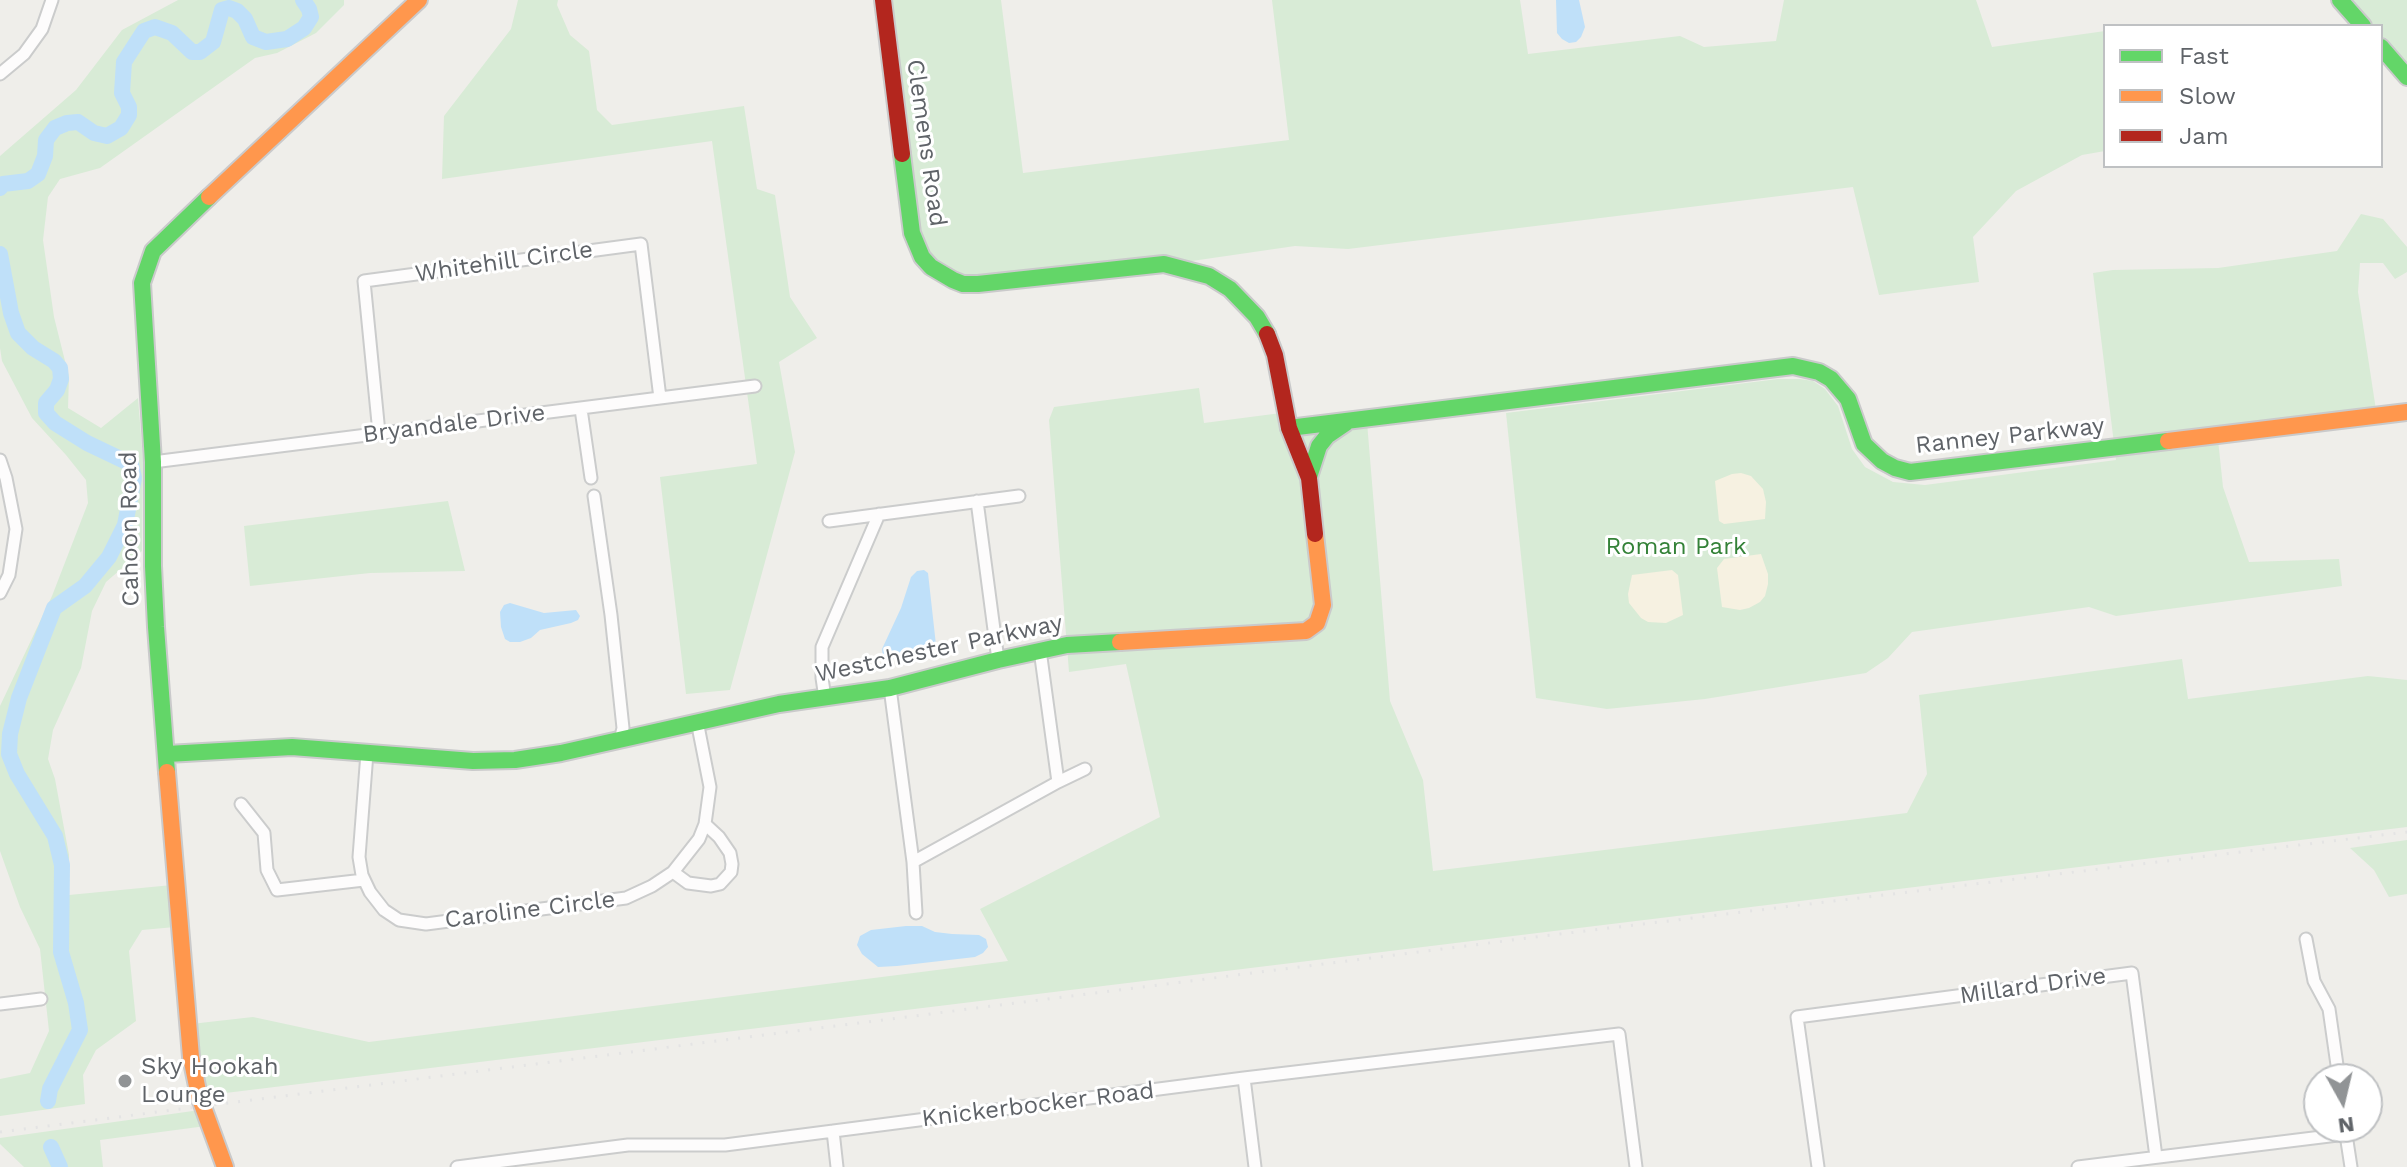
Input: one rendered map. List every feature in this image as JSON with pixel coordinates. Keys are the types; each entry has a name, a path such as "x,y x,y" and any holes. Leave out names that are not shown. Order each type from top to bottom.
{"street":[{"path":"0,74 24,54 42,29 52,0"},
{"name":"Cahoon Road","path":"225,1167 199,1096 191,1057 153,566 153,462 142,283 153,251 419,0"},
{"name":"Clemens Road","path":"883,0 912,233 922,257 931,267 963,284 1141,265 1164,264 1185,268"},
{"path":"2340,0 2361,24"},
{"path":"2383,49 2407,77"},
{"name":"Whitehill Circle","path":"379,433 364,281 641,244 660,398"},
{"name":"Westchester Parkway","path":"167,754 280,747 473,761 515,760 779,704 890,688 1067,645 1306,631 1320,618 1323,605 1309,478 1289,428 1275,355 1257,317 1230,289 1209,276 1185,268"},
{"name":"Ranney Parkway","path":"1289,428 1777,367 1806,367 1819,372 1841,389 1852,409 1864,444 1895,468 1910,472 2407,412"},
{"name":"Bryandale Drive","path":"153,462 755,386"},
{"path":"581,409 591,478"},
{"path":"1309,478 1319,446 1338,427 1353,420"},
{"path":"0,460 16,529 9,575 0,593"},
{"path":"594,496 611,615 623,728 620,740"},
{"path":"829,521 1019,496"},
{"path":"977,501 998,660"},
{"path":"825,698 822,647 879,514"},
{"path":"1040,650 1058,782"},
{"path":"890,688 913,862 916,913"},
{"name":"Caroline Circle","path":"364,880 384,910 399,920 426,924 626,898 652,886 673,872 699,839 705,824 710,787 697,721"},
{"path":"241,804 264,833 267,870 277,890 364,880 359,857 367,753"},
{"path":"913,862 1085,769"},
{"path":"673,872 698,886 720,884 726,879 732,864 730,853 705,824"},
{"path":"2306,939 2314,981 2329,1009 2337,1063"},
{"name":"Millard Drive","path":"1818,1167 1797,1017 2132,973 2156,1157"},
{"path":"0,1004 41,999"},
{"name":"Knickerbocker Road","path":"457,1167 628,1145 725,1145 1244,1078 1619,1034 1636,1167"},
{"path":"1244,1078 1255,1167"},
{"path":"833,1131 837,1167"},
{"path":"2078,1167 2303,1137"},
{"path":"2348,1143 2351,1167"}],"green space":[{"path":"178,0 344,0 344,5 316,33 277,53 255,58 100,168 60,179 48,197 43,240 54,317 69,377 68,408 101,428 138,398 143,460 142,551 106,582 92,611 81,668 53,730 48,759 55,779 69,855 69,895 172,885 175,927 142,930 129,951 136,1021 96,1050 83,1075 85,1104 0,1116 0,1079 30,1073 49,1031 40,949 20,907 0,851 0,706 52,596 88,503 86,480 32,418 2,361 0,156 76,90 122,30"},
{"path":"518,0 558,0 557,5 570,35 589,51 597,110 612,125 744,106 757,189 775,195 790,297 817,338 779,362 795,452 730,690 686,694 660,477 757,464 712,141 442,179 444,116 511,29"},
{"path":"888,0 1001,0 1023,173 1289,140 1272,0 1520,0 1528,54 1680,36 1704,47 1776,41 1784,0 1976,0 1992,47 2103,31 2103,151 2082,155 2016,191 1973,237 1979,282 1879,295 1853,187 1348,249 1295,246 1185,262 996,277 970,276 936,265 924,250 917,231"},
{"path":"2347,0 2407,0 2407,71 2383,42 2383,24 2367,24"},
{"name":"Roman Park","path":"2361,214 2383,219 2407,247 2407,272 2395,279 2383,263 2360,263 2358,292 2376,410 2217,430 2223,487 2249,562 2339,559 2342,586 2116,616 2089,607 1912,632 1888,658 1866,673 1705,699 1607,709 1536,698 1506,413 1778,379 1800,379 1813,381 1825,389 1838,406 1852,449 1865,467 1893,482 1925,485 2116,460 2093,273 2218,268 2337,251"},
{"path":"1199,388 1204,423 1281,413 1285,433 1367,422 1390,701 1423,780 1433,871 1907,813 1927,774 1919,695 2182,659 2188,699 2368,676 2407,680 2407,827 209,1095 197,1067 191,1024 253,1017 369,1042 1008,961 980,909 1160,817 1126,664 1069,672 1049,420 1054,407"},
{"path":"448,501 465,571 370,573 250,586 244,526"},
{"path":"2407,840 2407,894 2389,897 2374,870 2350,848"},
{"path":"200,1110 206,1126 100,1140 103,1167 24,1167 0,1144 0,1138"}],"sand":[{"path":"1741,473 1751,476 1763,489 1765,519 1724,524 1719,521 1715,481"},
{"path":"1761,554 1768,574 1765,596 1749,608 1722,607 1717,568 1724,559"},
{"path":"1672,570 1678,575 1683,615 1666,623 1648,622 1629,603 1632,575"}],"water":[{"path":"1556,0 1579,0 1585,27 1576,42 1569,43 1557,33"},
{"path":"917,571 928,573 936,645 932,650 917,655 892,659 883,656 882,649 911,577"},
{"path":"510,603 544,613 576,610 580,616 571,623 540,630 531,638 510,642 505,639 501,627 500,612 504,605"},
{"path":"922,926 935,932 979,935 986,939 988,947 975,957 878,967 862,954 857,945 860,936 871,930"}],"waterway":[{"path":"0,188 3,184 28,181 38,174 45,156 46,140 55,128 78,122 94,133 107,136 121,128 129,115 129,107 122,93 124,62 144,31 155,27 172,33 192,52 200,52 213,42 222,10 229,8 245,19 253,37 266,42 287,39 304,28 311,17 303,0"},
{"path":"0,254 18,333 60,368 61,379 57,390 46,403 46,413 55,423 87,443 131,464 134,478 125,525 109,557 85,586 54,608 19,698 10,734 9,754 17,774 55,836 62,865 61,952 76,1003 80,1030 50,1089 48,1101"},
{"path":"51,1147 60,1167"}],"railway":[{"path":"0,1132 1560,934 2407,832"}],"traffic: fast":[{"path":"2340,0 2361,24"},
{"path":"2383,49 2407,77"},
{"path":"902,154 912,233 922,257 931,267 953,280 978,284 1164,264 1209,276 1230,289 1257,317 1267,334"},
{"path":"167,772 156,627 153,462 142,283 153,251 209,197"},
{"path":"1289,428 1793,366 1819,372 1831,379 1848,399 1864,444 1882,461 1910,472 2168,441"},
{"path":"1309,477 1319,446 1327,436 1346,423"},
{"path":"167,754 292,747 473,761 515,760 561,753 779,704 890,688 1067,645 1120,642"}],"traffic: slow":[{"path":"209,197 419,0"},
{"path":"2168,441 2407,412"},
{"path":"1120,642 1306,631 1317,623 1323,605 1315,534"},
{"path":"167,772 191,1057 199,1096 225,1167"}],"traffic: jam":[{"path":"883,0 902,154"},
{"path":"1267,334 1275,355 1289,428 1309,478 1315,534"}],"place":[{"name":"Sky Hookah Lounge","path":"125,1081"}]}
